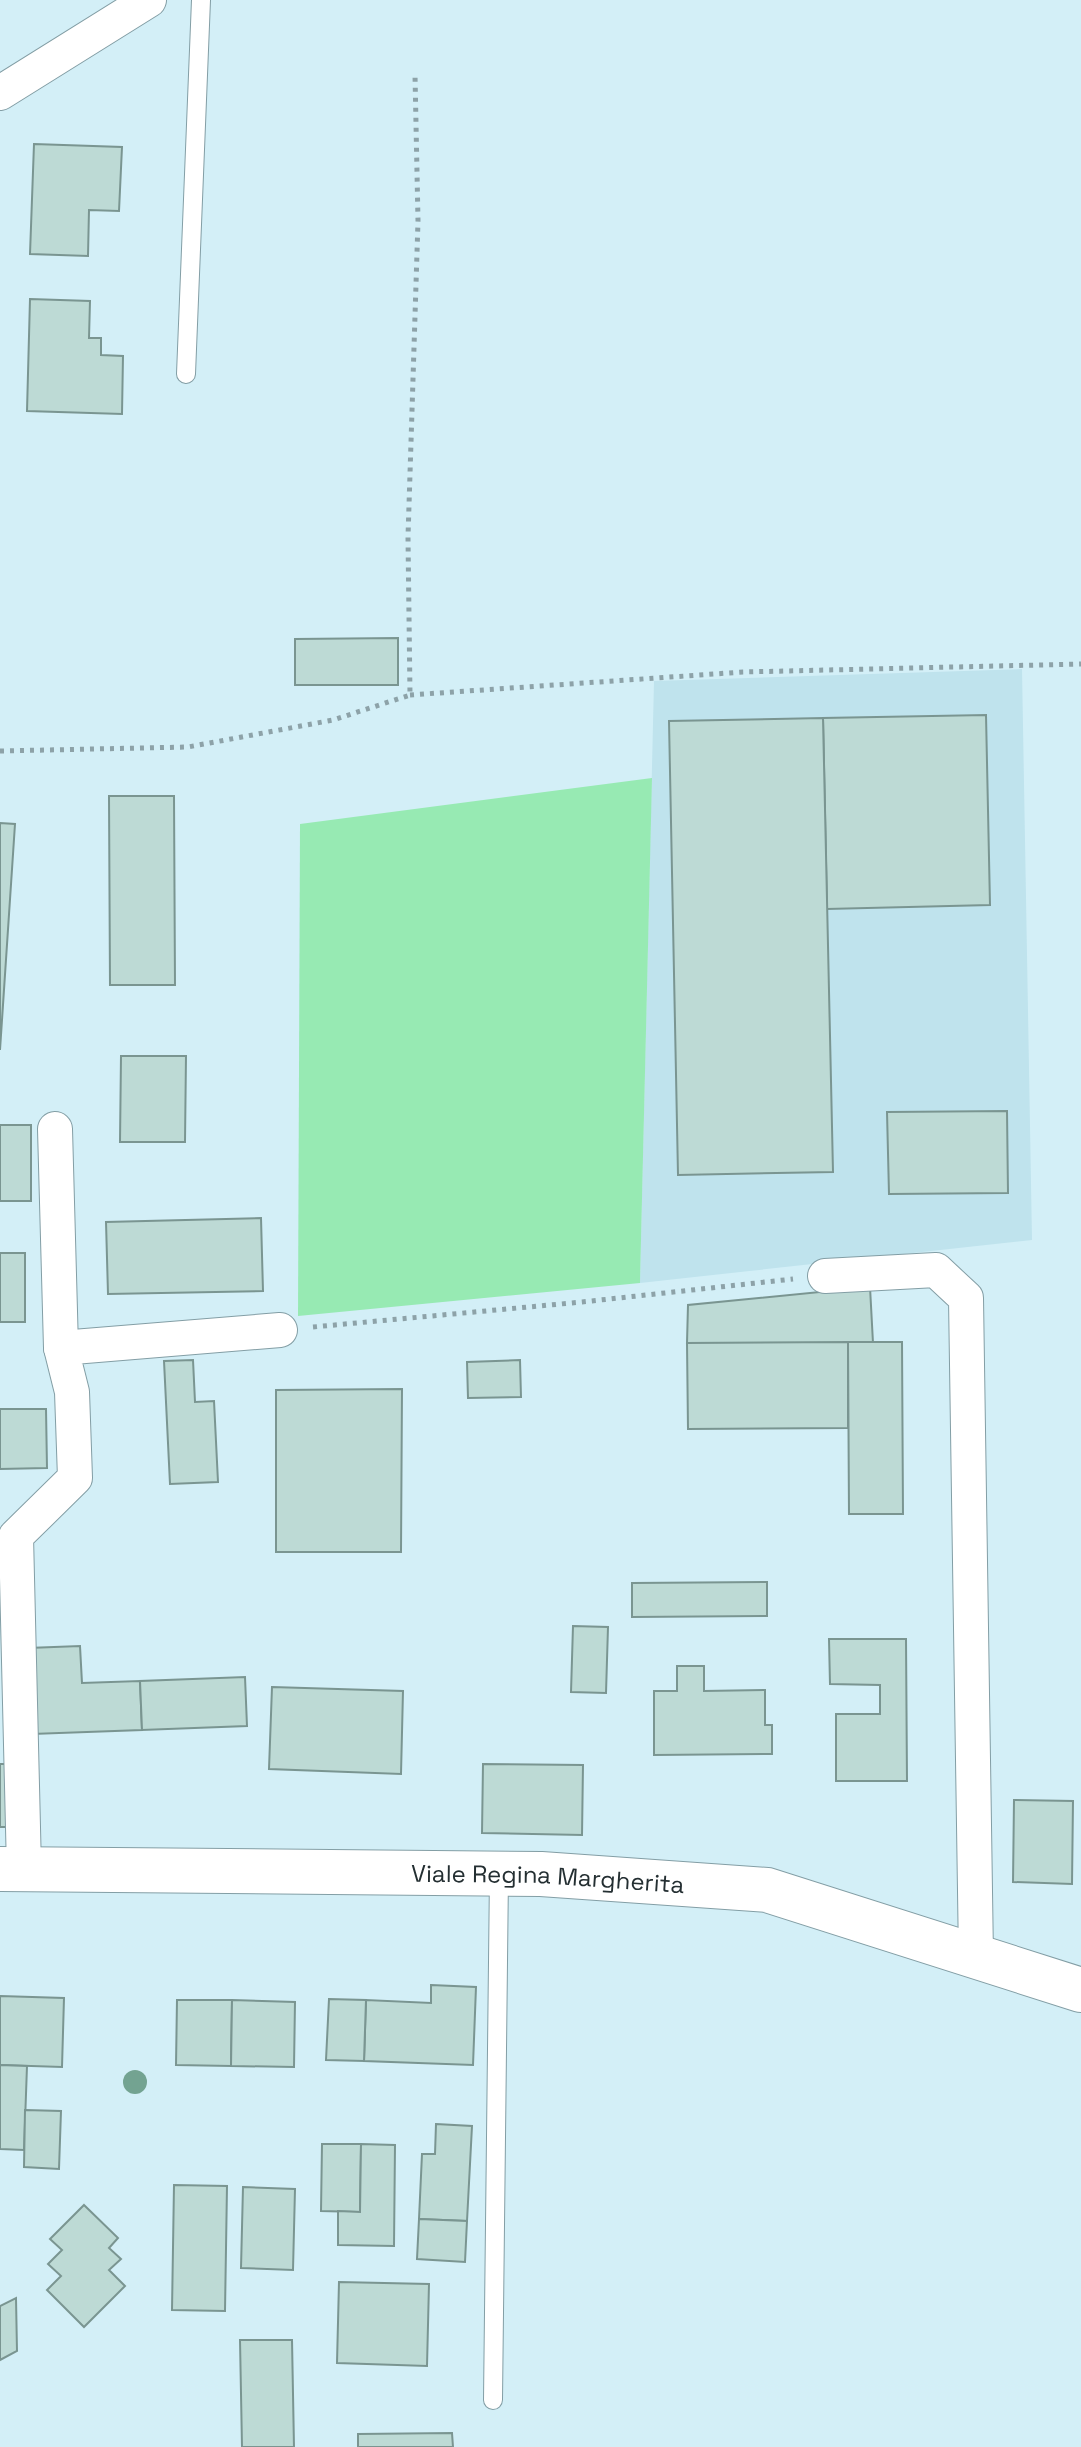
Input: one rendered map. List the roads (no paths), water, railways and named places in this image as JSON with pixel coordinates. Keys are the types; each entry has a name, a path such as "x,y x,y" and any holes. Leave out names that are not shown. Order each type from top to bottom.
{"street":[{"path":"0,93 149,0"},
{"path":"12,1869 16,1536 75,1478 72,1392 61,1348 55,1129"},
{"path":"825,1276 936,1270 966,1298 976,1957"},
{"path":"61,1348 280,1330"},
{"name":"Viale Regina Margherita","path":"12,1869 541,1874 767,1890 1081,1990"}],"lane":[{"path":"186,374 201,0"},
{"path":"493,2400 499,1874"}]}
